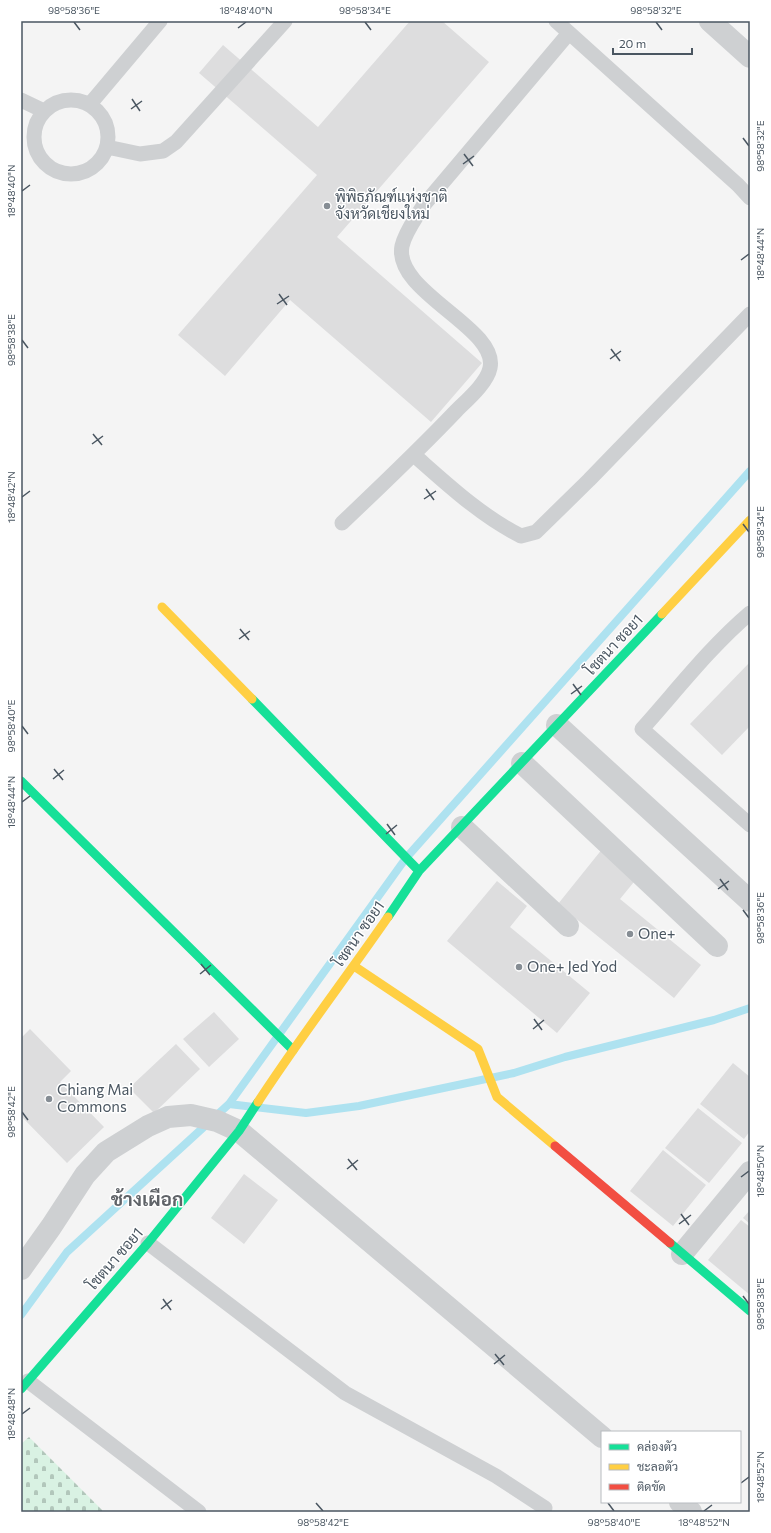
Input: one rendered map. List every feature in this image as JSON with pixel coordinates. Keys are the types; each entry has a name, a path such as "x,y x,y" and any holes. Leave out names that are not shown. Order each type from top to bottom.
{"street":[{"path":"710,21 750,57"},
{"name":"โชตนา ซอย1","path":"25,1385 148,1243 239,1131 293,1050 420,871 750,520"},
{"path":"162,607 420,871"},
{"path":"557,725 750,901"},
{"path":"522,763 717,946"},
{"path":"21,781 293,1050"},
{"path":"462,827 568,926"},
{"path":"354,966 478,1049 497,1097 750,1311"},
{"path":"21,1269 51,1227 84,1175 106,1152 148,1126 168,1117 191,1115 217,1121 239,1131 601,1436"},
{"path":"682,1254 750,1172"},
{"path":"681,1503 692,1512"}],"lane":[{"path":"90,104 160,21"},
{"path":"107,148 140,154 163,151 176,142 285,21"},
{"path":"556,21 738,185 750,198"},
{"path":"342,523 414,455 482,384 490,369 491,361 486,347 470,329 420,287 407,272 402,259 402,247 407,233 423,206 569,33"},
{"path":"21,100 44,111"},
{"path":"66,100 78,100 90,104 99,112 106,123 108,135 107,148 93,167 82,172 70,174 58,172 47,166 39,157 33,134 36,122 44,111 54,104 66,100"},
{"path":"414,455 451,488 504,528 521,536 536,532 750,314"},
{"path":"750,613 737,624 642,729 750,825"},
{"path":"148,1243 345,1393 496,1476 545,1508"},
{"path":"25,1385 200,1512"}],"green space":[{"path":"29,1437 104,1512 21,1512 21,1444"}],"building":[{"name":"พิพิธภัณฑ์แห่งชาติ จังหวัดเชียงใหม่","path":"410,21 442,21 489,62 337,237 482,363 431,422 290,300 225,376 178,335 317,175 199,73 223,45 318,127"},
{"path":"750,662 750,726 722,755 690,724"},
{"name":"One+","path":"603,848 638,877 620,899 701,965 674,998 558,904"},
{"name":"One+ Jed Yod","path":"497,881 527,906 510,927 590,993 557,1033 447,941"},
{"path":"214,1012 239,1039 209,1067 183,1039"},
{"name":"Chiang Mai Commons","path":"30,1029 71,1071 60,1082 104,1127 67,1163 21,1116 21,1038"},
{"path":"176,1044 200,1069 154,1113 129,1088"},
{"path":"733,1063 750,1077 750,1131 744,1139 700,1104"},
{"path":"698,1108 742,1143 709,1183 665,1148"},
{"path":"663,1150 706,1185 673,1226 630,1191"},
{"path":"244,1174 278,1200 244,1244 211,1218"},
{"path":"750,1210 750,1224 743,1218"},
{"path":"741,1220 750,1227 750,1295 708,1260"}],"waterway":[{"path":"21,1315 67,1252 229,1104 406,858 750,471"},
{"path":"229,1104 306,1113 359,1106 514,1073 565,1057 714,1020 750,1008"}],"traffic: fast":[{"path":"388,917 419,871 662,614"},
{"path":"252,699 419,871"},
{"path":"21,781 293,1050"},
{"path":"21,1389 148,1243 239,1131 258,1102"},
{"path":"670,1243 750,1311"}],"traffic: slow":[{"path":"662,614 750,520"},
{"path":"162,607 252,699"},
{"path":"258,1102 388,917"},
{"path":"354,966 478,1049 497,1097 555,1146"}],"traffic: jam":[{"path":"555,1146 670,1243"}],"place":[{"name":"พิพิธภัณฑ์แห่งชาติ จังหวัดเชียงใหม่","path":"327,206"},
{"name":"One+","path":"630,934"},
{"name":"One+ Jed Yod","path":"519,967"},
{"name":"Chiang Mai Commons","path":"49,1099"}],"district":[{"name":"ช้างเผือก","path":"147,1199"}]}
